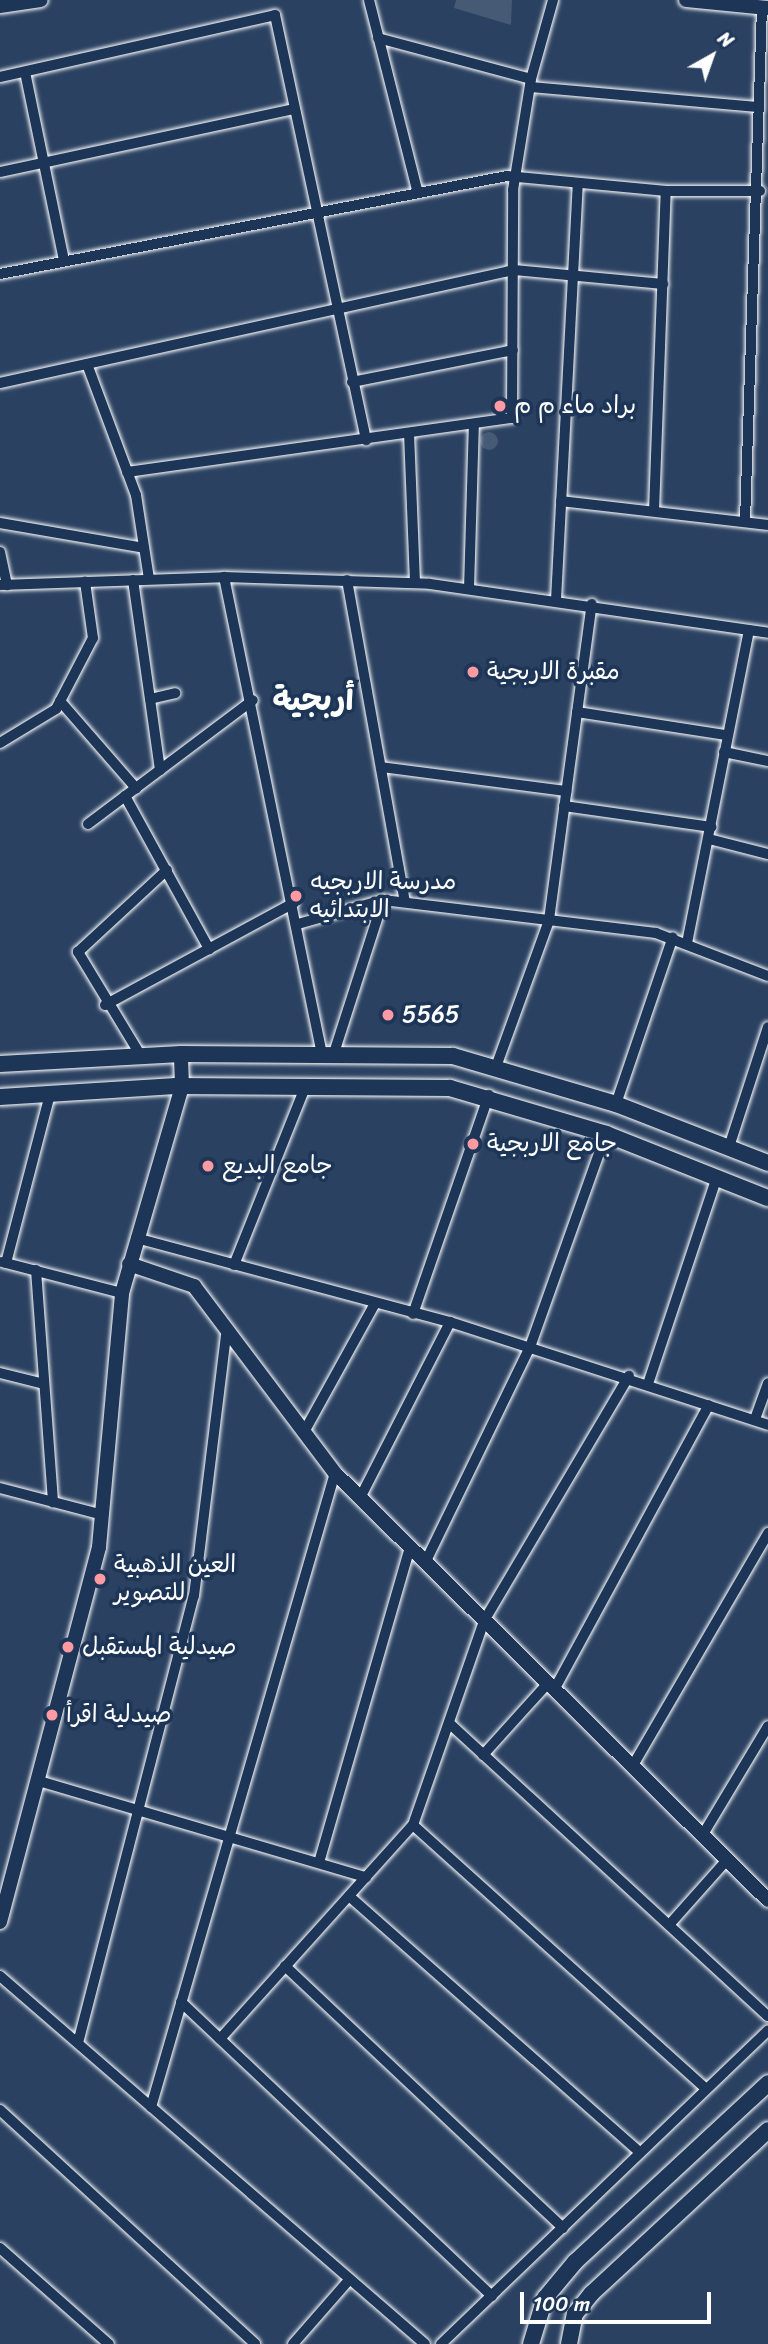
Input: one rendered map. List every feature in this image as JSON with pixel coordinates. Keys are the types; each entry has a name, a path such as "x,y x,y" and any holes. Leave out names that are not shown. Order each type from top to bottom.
{"main road":[{"path":"0,1064 181,1054 328,1053 497,1064 616,1104 768,1163"},
{"path":"0,1097 182,1086 306,1085 489,1095 606,1134 768,1198"},
{"path":"531,2344 545,2298 575,2262 768,2083"},
{"path":"569,2344 575,2314 591,2294 768,2130"}],"street":[{"path":"0,6 41,0"},
{"path":"369,0 418,193"},
{"path":"127,472 512,418 515,177 530,83 553,0"},
{"path":"686,0 765,7 758,107 760,191 745,522"},
{"path":"0,77 275,15 334,310 366,440"},
{"path":"378,38 530,83 758,107"},
{"path":"25,72 64,260"},
{"path":"0,172 293,109"},
{"path":"0,274 418,193 515,177 666,191 760,191"},
{"path":"556,600 579,185"},
{"path":"654,512 666,191"},
{"path":"0,383 514,270 663,285"},
{"path":"352,382 513,350"},
{"path":"87,364 127,472 149,579"},
{"path":"469,589 474,424"},
{"path":"410,433 415,583"},
{"path":"561,500 768,525"},
{"path":"0,523 144,548"},
{"path":"0,552 3,585 224,577 415,583 592,604 768,632"},
{"path":"224,577 254,700 298,924 328,1053"},
{"path":"133,580 160,770"},
{"path":"347,580 405,902"},
{"path":"0,743 60,701 93,638 85,582"},
{"path":"497,1064 549,920 592,604"},
{"path":"687,943 710,833 726,735 749,630"},
{"path":"150,699 175,693"},
{"path":"88,824 254,700"},
{"path":"60,701 136,788"},
{"path":"577,712 726,735"},
{"path":"724,752 768,761"},
{"path":"380,767 566,791"},
{"path":"125,796 209,949"},
{"path":"564,806 710,833 768,854"},
{"path":"141,1056 104,1005 78,952 167,870"},
{"path":"298,924 383,900 405,902 673,937 768,976"},
{"path":"328,1053 383,900"},
{"path":"104,1005 294,903"},
{"path":"616,1104 673,937"},
{"path":"729,1147 768,1027"},
{"path":"0,1922 39,1781 103,1515 122,1293 135,1238 182,1086 181,1054"},
{"path":"234,1265 306,1085"},
{"path":"50,1094 2,1264 36,1270 122,1293"},
{"path":"413,1314 489,1095"},
{"path":"425,1563 530,1347 606,1134"},
{"path":"649,1381 717,1177"},
{"path":"135,1238 374,1305 450,1322 649,1381 768,1425"},
{"path":"129,1264 183,1278 227,1328 335,1473 768,1899"},
{"path":"36,1270 53,1502"},
{"path":"304,1432 374,1305"},
{"path":"360,1498 450,1322"},
{"path":"78,2043 194,1596 227,1328"},
{"path":"0,1373 44,1384"},
{"path":"220,2039 414,1825 484,1621 628,1376"},
{"path":"755,1419 768,1383"},
{"path":"483,1755 551,1687 709,1405"},
{"path":"152,2107 335,1473"},
{"path":"0,1488 103,1515"},
{"path":"632,1767 768,1533"},
{"path":"320,1859 410,1548"},
{"path":"449,1723 768,2015"},
{"path":"702,1836 768,1726"},
{"path":"39,1781 229,1836 320,1859 366,1877"},
{"path":"414,1825 706,2090"},
{"path":"669,1925 727,1860"},
{"path":"349,1896 640,2153"},
{"path":"285,1966 563,2228"},
{"path":"0,1976 425,2344"},
{"path":"181,2002 492,2296"},
{"path":"441,2344 768,2030"},
{"path":"0,2109 255,2344"},
{"path":"0,2248 109,2344"},
{"path":"293,2344 350,2279"}],"shaded area":[{"path":"456,0 512,0 511,25 454,8"},
{"path":"489,432 495,435 498,441 495,447 489,450 483,447 480,441 483,435"}],"place":[{"name":"براد ماء م م","path":"500,406"},
{"name":"مقبرة الاربجية","path":"473,672"},
{"name":"مدرسة الاربجيه الابتدائيه","path":"296,896"},
{"name":"5565","path":"388,1015"},
{"name":"جامع الاربجية","path":"473,1144"},
{"name":"جامع البديع","path":"208,1166"},
{"name":"العين الذهبية للتصوير","path":"100,1579"},
{"name":"صيدلية المستقبل","path":"68,1647"},
{"name":"صيدلية اقرأ","path":"52,1715"}],"district":[{"name":"أربجية","path":"313,700"}]}
